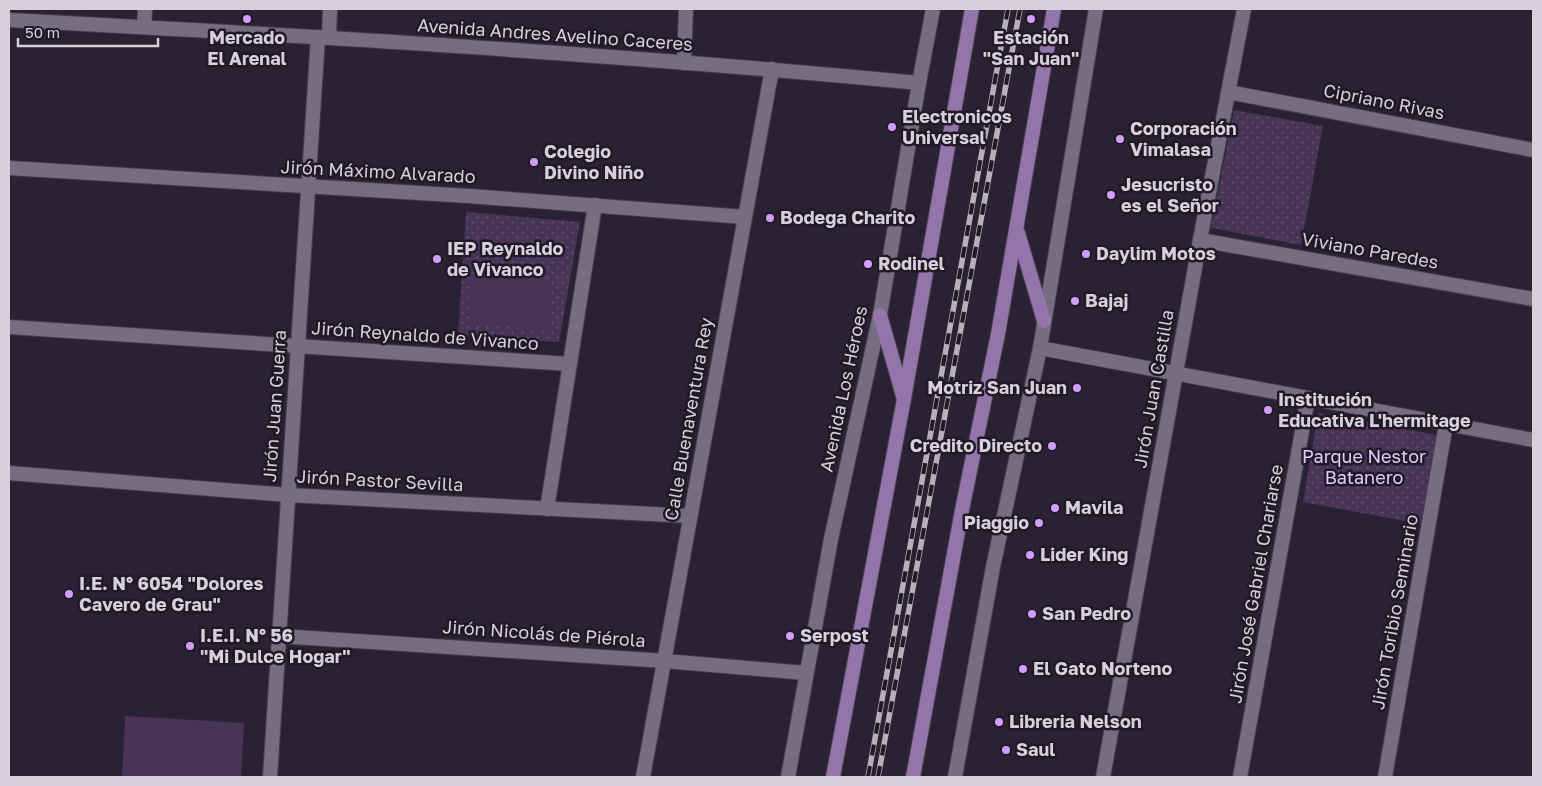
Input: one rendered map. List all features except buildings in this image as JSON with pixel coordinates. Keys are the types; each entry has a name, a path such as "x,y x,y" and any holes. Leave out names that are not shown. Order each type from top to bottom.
{"main road":[{"path":"834,777 904,399 972,9"},
{"path":"913,777 962,510 998,334 1054,9"},
{"path":"1017,230 1044,321"},
{"path":"880,315 904,399"}],"street":[{"path":"144,27 145,9"},
{"name":"Jirón Juan Guerra","path":"270,777 308,186 323,37 330,9"},
{"path":"684,63 686,9"},
{"name":"Avenida Los Héroes","path":"788,777 831,539 880,315 933,9"},
{"path":"955,777 993,567 1040,348 1096,9"},
{"name":"Jirón Juan Castilla","path":"1103,777 1200,240 1244,9"},
{"name":"Avenida Andres Avelino Caceres","path":"9,20 323,37 772,69 919,83"},
{"name":"Calle Buenaventura Rey","path":"643,777 772,69"},
{"name":"Cipriano Rivas","path":"1228,92 1533,150"},
{"name":"Jirón Máximo Alvarado","path":"9,168 308,186 745,217"},
{"path":"547,509 595,206"},
{"name":"Viviano Paredes","path":"1200,240 1533,299"},
{"name":"Jirón Reynaldo de Vivanco","path":"9,327 570,364"},
{"path":"1040,348 1533,440"},
{"name":"Jirón José Gabriel Chariarse","path":"1240,777 1308,398"},
{"name":"Jirón Toribio Seminario","path":"1385,777 1446,424"},
{"name":"Jirón Pastor Sevilla","path":"9,473 288,495 690,516"},
{"name":"Jirón Nicolás de Piérola","path":"279,636 665,661 806,673"},
{"path":"270,777 276,777"}],"green space":[{"path":"1234,110 1323,126 1301,245 1211,228"},
{"path":"466,212 580,222 559,342 458,335"},
{"path":"473,275 552,282 548,330 470,324"},
{"name":"Parque Nestor Batanero","path":"1318,413 1437,435 1421,524 1303,502"},
{"path":"125,716 244,723 241,777 122,777"}],"railway":[{"path":"868,777 1008,9"},
{"path":"878,777 1020,9"}],"place":[{"name":"Mercado El Arenal","path":"247,19"},
{"name":"Estación \"San Juan\"","path":"1031,19"},
{"name":"Electronicos Universal","path":"892,127"},
{"name":"Corporación Vimalasa","path":"1120,139"},
{"name":"Colegio Divino Niño","path":"534,162"},
{"name":"Jesucristo es el Señor","path":"1111,195"},
{"name":"Bodega Charito","path":"770,218"},
{"name":"Daylim Motos","path":"1086,254"},
{"name":"IEP Reynaldo de Vivanco","path":"437,259"},
{"name":"Rodinel","path":"868,264"},
{"name":"Bajaj","path":"1075,301"},
{"name":"Motriz San Juan","path":"1077,388"},
{"name":"Institución Educativa L'hermitage","path":"1268,410"},
{"name":"Credito Directo","path":"1052,446"},
{"name":"Mavila","path":"1055,508"},
{"name":"Piaggio","path":"1039,523"},
{"name":"Lider King","path":"1030,555"},
{"name":"I.E. N° 6054 \"Dolores Cavero de Grau\"","path":"69,594"},
{"name":"San Pedro","path":"1032,614"},
{"name":"Serpost","path":"790,636"},
{"name":"I.E.I. N° 56 \"Mi Dulce Hogar\"","path":"190,646"},
{"name":"El Gato Norteno","path":"1023,669"},
{"name":"Libreria Nelson","path":"999,722"},
{"name":"Saul","path":"1006,750"}]}
